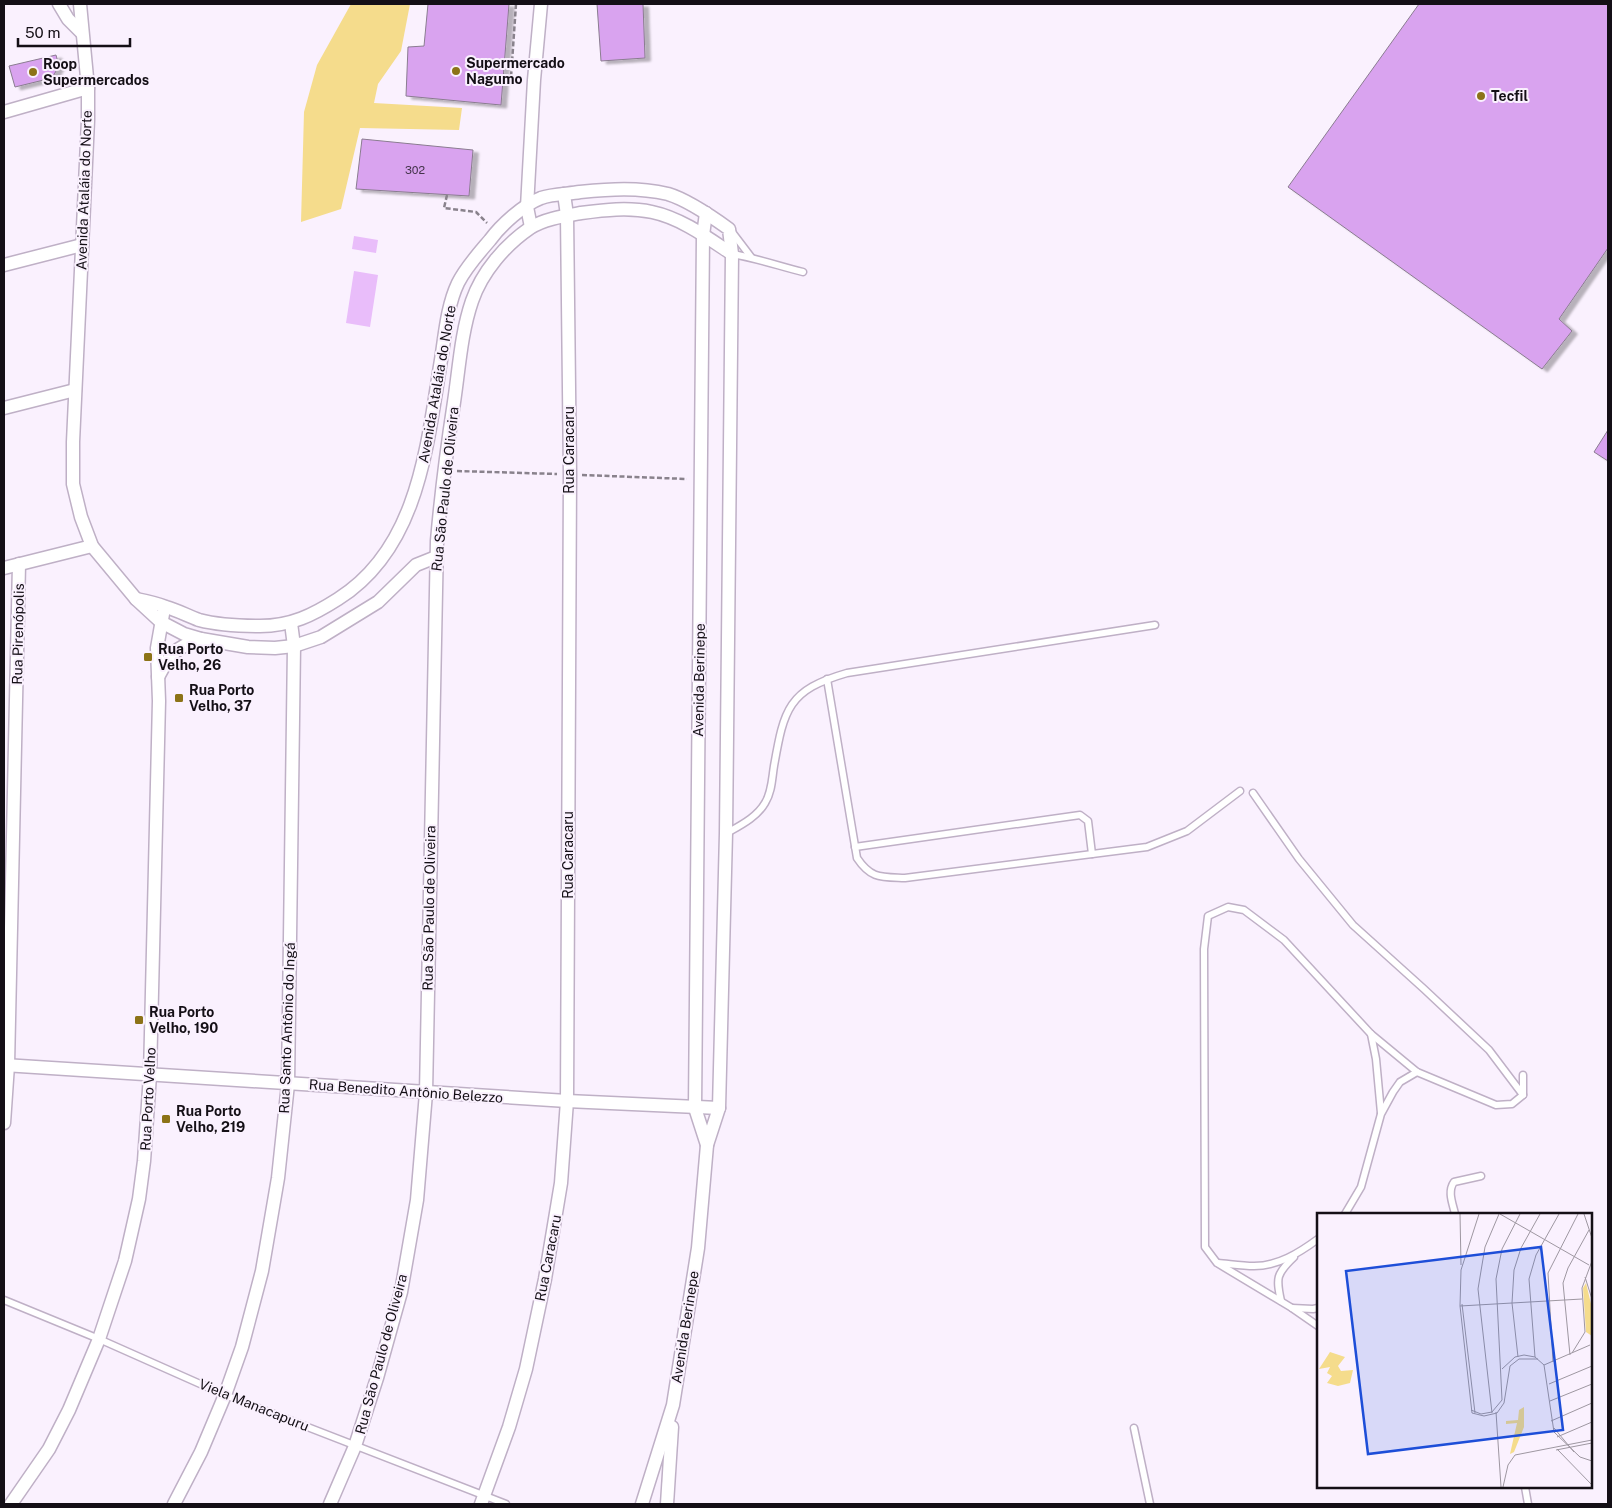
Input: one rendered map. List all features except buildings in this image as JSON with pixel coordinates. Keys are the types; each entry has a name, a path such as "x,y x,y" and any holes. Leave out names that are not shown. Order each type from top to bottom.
{"street":[{"path":"59,4 68,19 82,33"},
{"name":"Avenida Ataláia do Norte","path":"80,4 82,9 82,33 88,88 75,390 73,484 80,518 92,546 136,599 161,622 184,634 200,639 248,647 275,648 294,646 321,637 378,602 416,565 436,557"},
{"path":"532,228 527,207 534,80 541,4"},
{"path":"4,112 88,88"},
{"name":"Avenida Ataláia do Norte","path":"136,599 166,606 199,620 218,623 262,626 291,623 321,610 348,593 371,573 390,548 414,496 422,469 444,336 452,300 459,282 470,264 495,233 515,215 540,198 634,188 669,195 706,213 729,229"},
{"name":"Rua Caracaru","path":"482,1500 512,1419 526,1369 546,1279 561,1183 567,1102 570,475 567,215 564,194"},
{"name":"Avenida Ataláia do Norte","path":"472,302 488,271 508,246 532,228 567,215 620,209 652,212 671,218 703,235 732,254"},
{"name":"Avenida Berinepe","path":"706,213 703,235 695,1108 707,1145"},
{"name":"Avenida Berinepe","path":"642,1504 673,1405 698,1248 707,1145 719,1108 726,833 732,254 729,229"},
{"path":"4,265 82,245"},
{"name":"Rua São Paulo de Oliveira","path":"330,1504 355,1446 377,1378 400,1292 417,1200 426,1093 436,557 444,469 463,343 472,302"},
{"path":"4,408 75,390"},
{"path":"4,568 92,546"},
{"name":"Rua Pirenópolis","path":"4,1123 19,564"},
{"name":"Rua Porto Velho","path":"11,1504 49,1449 69,1410 99,1339 125,1261 138,1199 146,1143 150,1075 159,701 157,648 161,622 166,606"},
{"name":"Rua Santo Antônio do Ingá","path":"174,1504 201,1452 225,1395 242,1347 262,1271 278,1178 288,1084 294,646 291,623"},
{"path":"158,677 168,658 177,649 200,639"},
{"name":"Rua Benedito Antônio Belezzo","path":"6,1065 567,1102 719,1108"},
{"path":"667,1504 673,1405"}],"lane":[{"name":"Avenida Ataláia do Norte","path":"729,229 751,257"},
{"name":"Avenida Ataláia do Norte","path":"732,254 751,257 803,272"},
{"path":"726,833 748,821 759,812 766,802 785,717 792,703 808,689 827,678 847,673 1155,625"},
{"path":"827,678 857,858 865,869 876,876 905,878 1147,847 1187,831 1240,791"},
{"path":"1253,793 1299,859 1353,925 1488,1050 1523,1095"},
{"path":"855,847 1080,815 1088,821 1092,854"},
{"path":"1317,1325 1217,1263 1205,1247 1204,949 1208,916 1228,907 1244,910 1284,940 1371,1034 1416,1072 1496,1105 1512,1104 1523,1095 1524,1075"},
{"path":"1371,1034 1376,1059 1381,1114"},
{"path":"1346,1213 1361,1187 1381,1114 1392,1092 1400,1082 1416,1072"},
{"path":"1455,1213 1450,1191 1451,1186 1454,1182 1481,1176"},
{"path":"1280,1301 1277,1283 1282,1269 1317,1240"},
{"path":"1217,1263 1253,1266 1272,1264 1299,1253"},
{"name":"Viela Manacapuru","path":"4,1300 99,1339 225,1395 355,1446 482,1500 506,1504"},
{"path":"1292,1308 1317,1308"},
{"path":"1134,1428 1150,1504"},
{"path":"1525,1488 1528,1504"}],"path":[{"path":"516,4 511,77 534,80"},
{"path":"447,195 444,208 476,212 490,226"}],"shaded area":[{"path":"351,4 410,4 401,51 378,84 374,103 462,108 459,130 360,128 341,209 301,222 304,112 317,65"},
{"path":"354,236 378,240 376,253 352,249"},
{"path":"354,271 378,275 370,327 346,323"}],"place":[{"name":"Supermercado Nagumo","path":"456,71"},
{"name":"Roop Supermercados","path":"33,72"},
{"name":"Tecfil","path":"1481,96"},
{"name":"Rua Porto Velho, 26","path":"148,657"},
{"name":"Rua Porto Velho, 37","path":"179,698"},
{"name":"Rua Porto Velho, 190","path":"139,1020"},
{"name":"Rua Porto Velho, 219","path":"166,1119"}]}
